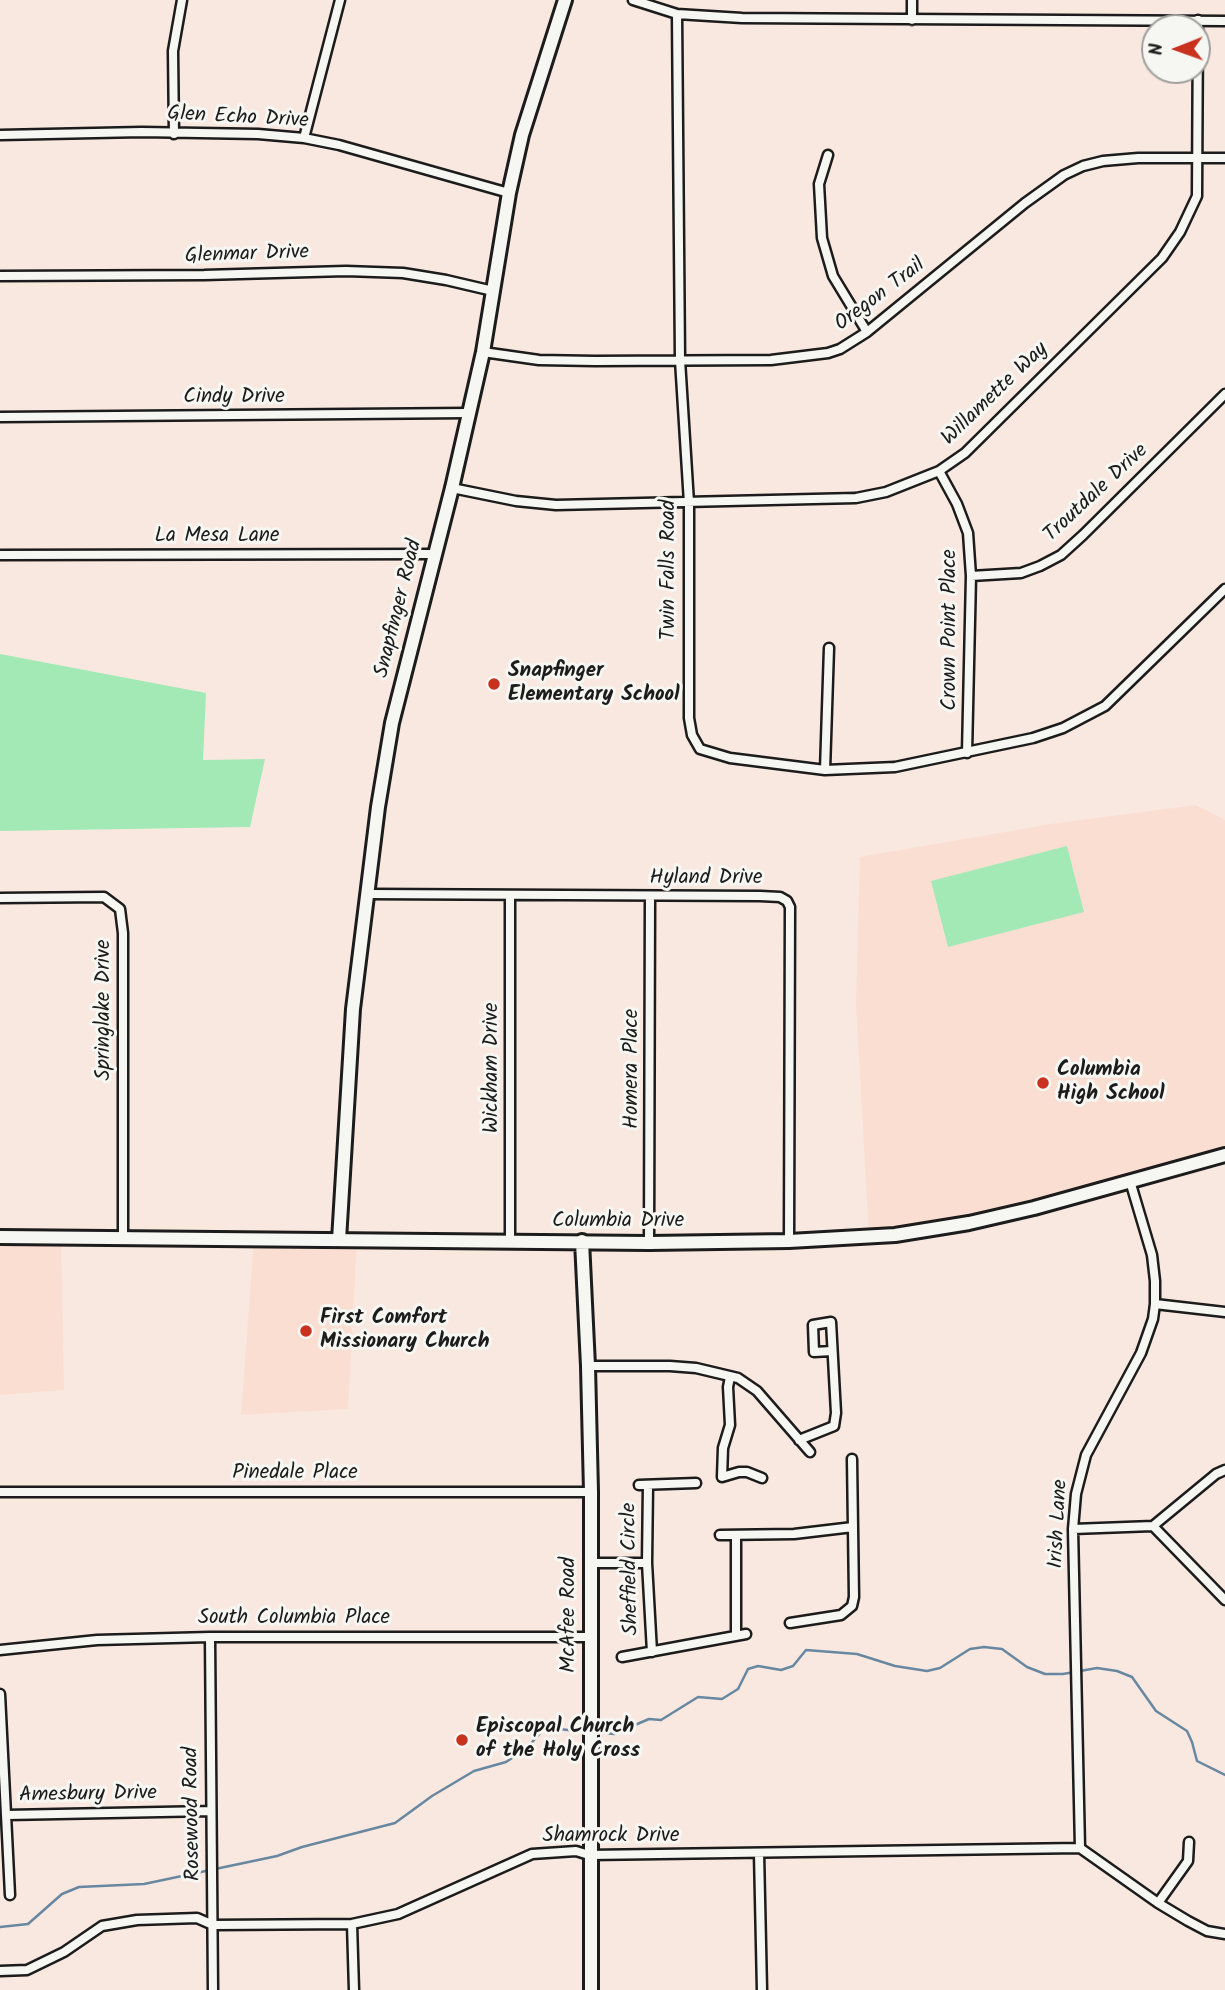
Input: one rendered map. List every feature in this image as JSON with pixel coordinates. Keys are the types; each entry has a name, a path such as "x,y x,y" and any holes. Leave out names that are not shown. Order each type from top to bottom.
{"street":[{"path":"174,134 173,51 182,0"},
{"path":"304,138 340,0"},
{"name":"Snapfinger Road","path":"339,1240 353,1009 378,807 392,723 452,488 483,352 509,193 522,135 565,0"},
{"path":"633,0 677,14 742,19 1141,20"},
{"path":"912,0 912,20"},
{"name":"Twin Falls Road","path":"677,14 680,360 689,503 689,718 692,734 700,749 717,755 825,770 895,767 967,753 1063,728 1105,706 1225,589"},
{"name":"Willamette Way","path":"452,488 516,501 555,505 856,498 886,492 939,471 965,453 1162,258 1180,232 1197,196 1198,84"},
{"name":"Glen Echo Drive","path":"0,135 258,134 304,138 339,145 509,193"},
{"path":"828,155 819,184 822,238 833,276 867,332"},
{"name":"Oregon Trail","path":"483,352 539,360 771,360 816,356 840,349 867,332 1025,203 1064,175 1103,161 1138,158 1225,158"},
{"name":"Glenmar Drive","path":"0,276 346,271 403,274 493,291"},
{"name":"Troutdale Drive","path":"971,576 1021,573 1061,555 1225,394"},
{"name":"Cindy Drive","path":"0,417 468,413"},
{"name":"Crown Point Place","path":"939,471 957,504 968,533 971,576 967,753"},
{"name":"La Mesa Lane","path":"0,555 433,554"},
{"path":"825,770 830,648"},
{"name":"Hyland Drive","path":"368,894 780,897 790,907 789,1241"},
{"name":"Wickham Drive","path":"510,895 510,1241"},
{"name":"Homera Place","path":"649,1243 650,896"},
{"name":"Springlake Drive","path":"0,898 104,897 120,909 123,933 123,1237"},
{"name":"Columbia Drive","path":"0,1237 649,1243 789,1241 895,1235 969,1223 1034,1208 1225,1155"},
{"name":"Irish Lane","path":"1080,1848 1073,1529 1079,1475 1086,1455 1140,1353 1153,1319 1155,1304 1152,1255 1130,1181"},
{"name":"McAfee Road","path":"582,1241 591,1492 591,1990"},
{"path":"1155,1304 1225,1312"},
{"path":"799,1440 834,1426 836,1413 832,1351"},
{"path":"588,1366 696,1368 737,1378 757,1391 810,1452"},
{"path":"730,1377 730,1425 723,1448 722,1477 747,1472 762,1478"},
{"path":"790,1623 841,1615 852,1606 852,1458"},
{"path":"1073,1529 1153,1526 1216,1474 1225,1470"},
{"name":"Sheffield Circle","path":"652,1652 644,1485 696,1483"},
{"name":"Pinedale Place","path":"0,1492 591,1492"},
{"path":"1153,1526 1225,1600"},
{"path":"720,1535 794,1534 853,1527"},
{"path":"736,1535 736,1636"},
{"path":"590,1563 647,1563"},
{"path":"622,1657 746,1634"},
{"name":"South Columbia Place","path":"0,1650 97,1640 210,1637 589,1637"},
{"name":"Rosewood Road","path":"210,1637 213,1990"},
{"path":"0,1694 10,1895"},
{"name":"Amesbury Drive","path":"7,1815 211,1811"},
{"path":"1158,1903 1188,1861 1189,1842"},
{"path":"1080,1848 1158,1903 1207,1931 1225,1934"},
{"name":"Shamrock Drive","path":"0,1971 27,1970 64,1952 102,1926 137,1920 197,1918 213,1925 352,1924 398,1914 532,1854 576,1851 589,1855 1080,1848"},
{"path":"759,1853 762,1990"},
{"path":"352,1924 354,1990"}],"shaded area":[{"name":"Columbia High School","path":"1196,805 1225,820 1225,1162 1037,1216 869,1236 856,1004 860,857 1051,824"},
{"path":"61,1232 64,1390 0,1395 0,1234"},
{"path":"254,1239 357,1240 348,1409 241,1415"}],"green space":[{"path":"0,654 206,693 203,760 265,759 250,827 0,831"},
{"path":"1067,846 1084,912 948,947 931,881"}],"waterway":[{"path":"596,1732 614,1734 649,1719 661,1720 698,1697 722,1699 738,1689 748,1669 758,1666 781,1670 793,1666 806,1650 857,1654 895,1666 927,1671 940,1668 970,1649 984,1647 1002,1649 1027,1667 1045,1674 1097,1668 1132,1677 1156,1711 1187,1731 1197,1761 1225,1775"},
{"path":"0,1927 28,1924 62,1894 79,1887 144,1884 277,1856 395,1823 432,1796 474,1771 506,1762 526,1749 543,1730 550,1728 586,1732"}],"place":[{"name":"Snapfinger Elementary School","path":"494,684"},
{"name":"Columbia High School","path":"1043,1083"},
{"name":"First Comfort Missionary Church","path":"306,1331"},
{"name":"Episcopal Church of the Holy Cross","path":"462,1740"}]}
